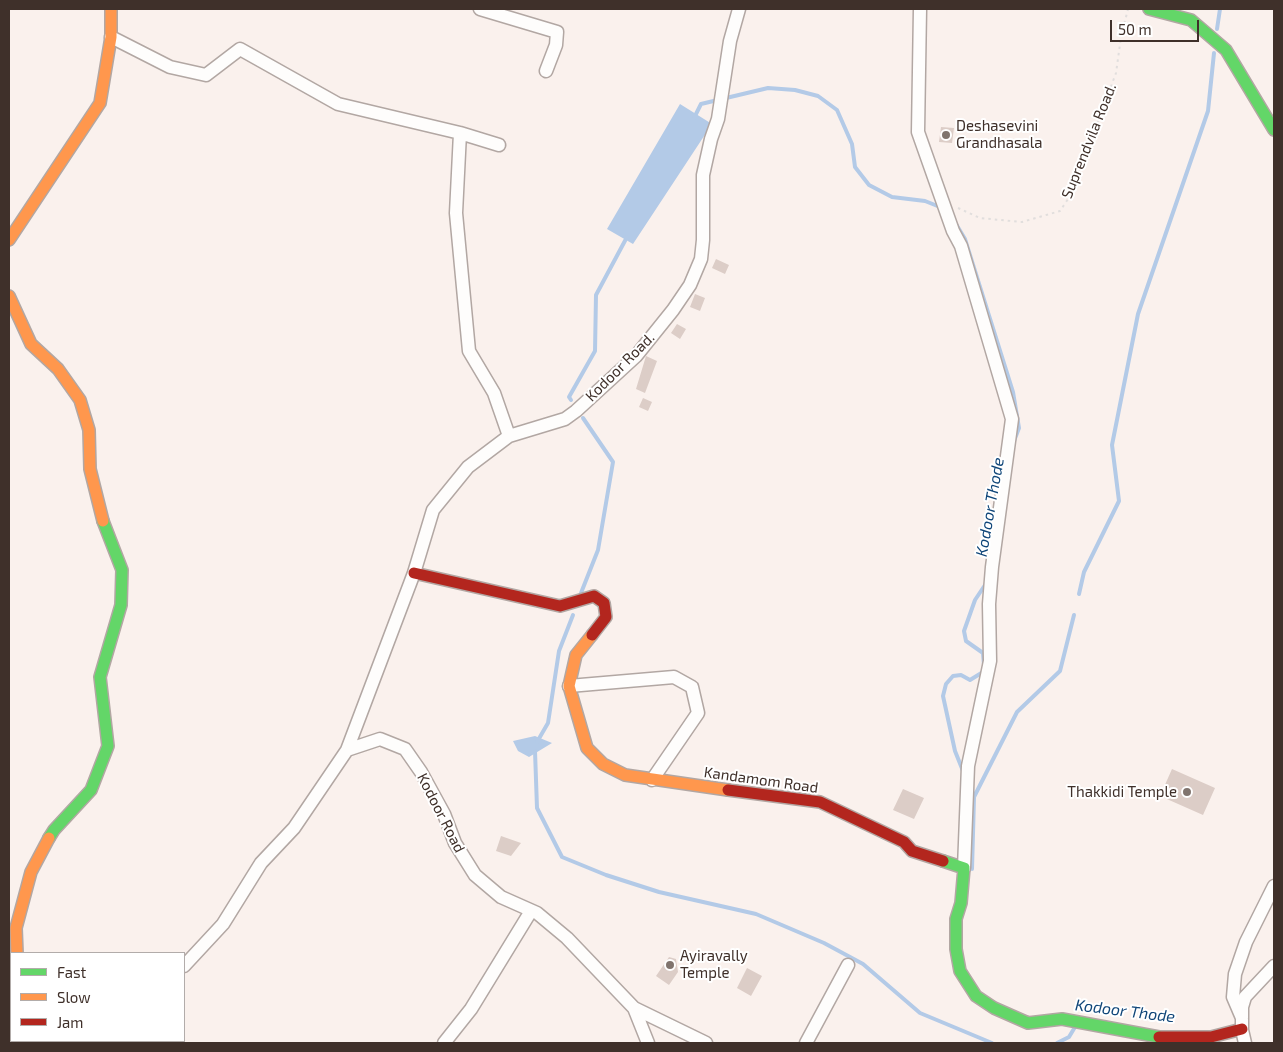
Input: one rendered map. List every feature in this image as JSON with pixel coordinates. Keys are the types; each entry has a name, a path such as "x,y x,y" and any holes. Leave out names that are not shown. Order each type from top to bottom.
{"street":[{"path":"9,240 100,103 111,37 111,9"},
{"path":"480,9 558,32 556,45 546,71"},
{"name":"Kodoor Road.","path":"414,573 433,510 468,467 509,436 565,420 636,356 674,310 690,286 701,259 703,240 703,175 723,98 730,41 738,9"},
{"path":"920,9 918,132 944,207 964,255 1012,425 992,567 990,661 968,766 964,868 961,903 956,919 956,949 960,971 976,996 994,1008 1028,1023 1062,1019 1152,1037 1211,1037 1242,1023"},
{"path":"1149,9 1191,20 1226,50 1274,130"},
{"path":"111,37 170,67 206,75 240,50 338,104 460,133 498,145"},
{"path":"460,133 456,212 470,351 494,393 509,436"},
{"path":"9,296 31,344 58,369 80,400 89,430 90,469 99,510 122,570 121,605 100,678 108,746 91,790 54,830 30,872 16,928 17,952"},
{"path":"185,965 223,924 261,863 294,828 347,750 414,573"},
{"name":"Kandamom Road","path":"414,573 560,606 594,596 604,603 606,617 576,654 569,686 587,748 603,764 625,775 652,780 820,802 904,842 912,851 964,868"},
{"path":"569,686 674,677 692,687 698,713 652,780"},
{"name":"Kodoor Road","path":"347,750 380,739 405,749 421,772 444,814 455,843 475,876 501,897 531,911 567,938 634,1008 648,1043"},
{"path":"1245,1043 1242,1023 1233,997 1235,974 1246,942 1274,886"},
{"path":"444,1043 471,1008 531,911"},
{"path":"806,1043 848,965"},
{"path":"1242,1023 1245,998 1274,966"},
{"path":"634,1008 706,1043"}],"path":[{"name":"Suprendvila Road.","path":"944,207 980,218 1022,222 1060,211 1070,196 1116,73 1121,37 1128,9"}],"water":[{"path":"680,104 712,124 633,244 607,229"},
{"path":"535,736 552,743 529,757 518,751 513,741"}],"building":[{"name":"Deshasevini Grandhasala","path":"941,127 954,128 952,143 939,142"},
{"path":"716,259 729,265 725,274 712,268"},
{"path":"695,294 705,298 700,311 690,307"},
{"path":"677,324 686,329 680,339 671,333"},
{"path":"646,356 657,361 645,393 636,389"},
{"path":"643,398 652,402 648,411 639,407"},
{"name":"Thakkidi Temple","path":"1172,769 1215,788 1203,815 1160,796"},
{"path":"903,789 924,798 914,819 893,810"},
{"path":"501,836 521,843 511,856 496,851"},
{"name":"Ayiravally Temple","path":"669,957 676,959 678,972 669,985 656,976"},
{"path":"747,968 762,976 751,996 737,988"}],"waterway":[{"path":"1217,29 1220,9"},
{"path":"1079,594 1084,572 1119,501 1112,445 1138,314 1208,111 1214,53"},
{"name":"Kodoor Thode","path":"694,118 701,104 768,88 795,90 818,96 837,110 852,144 855,167 869,185 892,197 925,201 940,207"},
{"name":"Kodoor Thode","path":"956,224 965,239 1013,392 1019,428 1014,441"},
{"path":"571,400 569,397 595,351 596,295 627,237"},
{"path":"581,593 598,550 613,462 583,418"},
{"name":"Kodoor Thode","path":"984,665 983,653 966,641 964,631 975,600 987,582"},
{"path":"537,742 548,723 559,651 573,615"},
{"path":"974,797 1017,712 1060,671 1074,615"},
{"name":"Kodoor Thode","path":"963,771 955,751 943,696 946,684 953,676 961,675 970,680 983,672"},
{"path":"535,751 537,808 562,857 606,875 659,892 756,914 824,943 863,964 920,1013 992,1043"},
{"name":"Kodoor Thode","path":"972,791 974,798 972,869"},
{"path":"1057,1043 1069,1037 1075,1027"}],"traffic: fast":[{"path":"1149,9 1191,20 1226,50 1274,130"},
{"path":"49,838 54,830 91,790 108,746 100,677 121,605 122,570 103,521"},
{"path":"943,861 964,868 961,903 956,919 956,949 960,971 976,996 994,1008 1028,1023 1062,1019 1159,1037"}],"traffic: slow":[{"path":"9,240 100,103 111,37 111,9"},
{"path":"9,296 31,344 58,369 80,400 89,430 90,469 103,521"},
{"path":"592,635 576,655 569,686 587,748 603,764 625,775 728,790"},
{"path":"17,952 16,928 31,872 49,838"}],"traffic: jam":[{"path":"414,573 560,606 594,596 604,603 606,617 592,635"},
{"path":"728,790 820,802 904,842 912,851 943,861"},
{"path":"1159,1037 1211,1037 1242,1029"}],"place":[{"name":"Deshasevini Grandhasala","path":"946,135"},
{"name":"Thakkidi Temple","path":"1187,792"},
{"name":"Ayiravally Temple","path":"670,965"}]}
